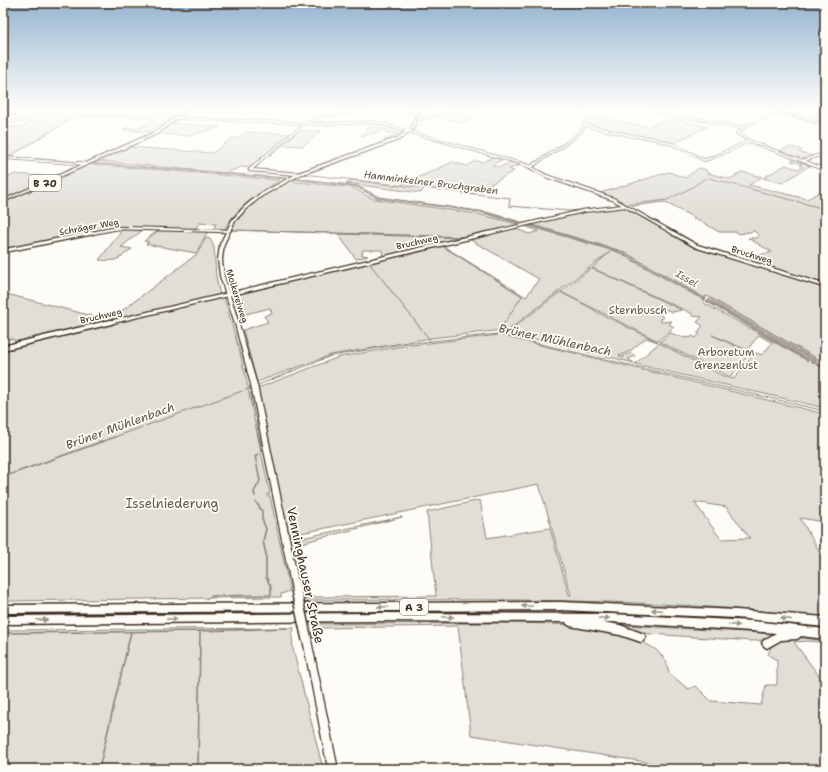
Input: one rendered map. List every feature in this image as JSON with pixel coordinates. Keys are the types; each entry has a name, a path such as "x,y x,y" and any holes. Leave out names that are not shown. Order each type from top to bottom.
{"highway":[{"name":"A 3","path":"3,609 560,606 736,614 825,622"},
{"path":"551,618 620,630 641,636"},
{"name":"A 3","path":"3,620 611,618 752,626 821,634"},
{"path":"767,643 780,636 821,634"}],"main road":[{"name":"B 70","path":"3,201 127,146"},
{"name":"Molkereiweg","path":"254,386 247,357 222,276 220,260 222,244 227,231 233,221 246,207 265,192 299,174 379,146"},
{"name":"Venninghauser Straße","path":"254,386 334,769"}],"street":[{"path":"278,146 250,170 299,174"},
{"path":"458,146 531,167 541,175 608,197 622,206"},
{"path":"531,167 561,146"},
{"path":"676,146 702,160 706,160 738,146"},
{"path":"762,146 825,170"},
{"path":"801,161 820,155 825,155"},
{"path":"3,158 87,164"},
{"name":"Bruchweg","path":"3,348 583,211 622,206 696,246 825,286"},
{"name":"Schräger Weg","path":"3,251 118,228 227,231"}],"green space":[{"path":"3,146 26,146 10,156 3,155"},
{"path":"122,146 123,146 95,159"},
{"path":"222,146 282,146 270,155 267,154 251,168 242,167 225,173 98,161 129,147 213,153"},
{"path":"791,147 802,150 799,152 813,156 801,160 777,151"},
{"path":"494,157 502,160 492,165 500,167 511,162 520,165 509,169 514,171 473,194 424,188 421,193 346,183 350,180 399,186 453,162 467,166 475,161 483,162"},
{"path":"795,159 811,165 782,183 763,178 785,165 798,169 803,167 800,165 802,164 791,161"},
{"path":"89,164 280,180 256,195 241,208 224,230 213,230 216,224 199,223 195,229 118,227 3,250 3,203"},
{"path":"699,168 706,170 707,173 730,179 742,172 762,177 749,185 807,199 825,189 825,284 743,259 772,252 748,238 757,238 759,235 754,231 739,234 736,232 719,232 664,202 633,206 631,204 623,205 600,193 669,172 685,178"},
{"path":"15,174 54,177 3,200 3,179"},
{"path":"287,181 350,187 374,199 478,214 522,225 499,229 498,231 382,258 380,257 383,257 382,250 363,250 362,255 368,256 356,259 338,234 466,238 481,234 466,237 230,230 242,214 270,191"},
{"path":"624,207 693,245 825,287 825,363 709,297 705,296 706,299 618,250 529,224 588,211"},
{"name":"Arboretum Grenzenlust","path":"527,225 618,252 704,300 704,303 808,361 706,301 825,369 825,408 635,364 659,343 725,377 734,379 752,356 757,353 762,355 772,343 759,335 747,350 712,335 750,353 730,377 660,342 670,333 685,338 690,338 692,336 696,338 700,333 697,332 703,326 697,322 702,317 693,316 691,313 592,268 611,251 507,331 500,329 495,331 431,338 331,355 257,382 243,330 268,322 264,316 272,313 270,308 238,316 231,296 443,246 526,297 539,279 469,239 514,228 529,234 539,231 524,226"},
{"path":"123,229 143,230 121,247 132,249 114,260 99,260"},
{"path":"159,230 208,231 196,253 146,244 149,242 144,241"},
{"path":"206,238 210,239 214,247 216,276 220,296 107,322 197,254"},
{"name":"Sternbusch","path":"590,269 593,269 682,310 672,312 665,309 657,311 664,318 660,319 661,322 672,321 669,324 674,327 658,341 561,292"},
{"path":"560,292 658,342 646,338 630,351 619,356 624,358 623,356 631,353 635,356 628,359 634,363 510,333 509,331"},
{"path":"3,293 104,320 102,322 24,340 18,341 3,337"},
{"name":"Isselniederung","path":"224,297 248,387 251,386 253,388 248,390 270,494 267,494 267,496 270,496 290,591 281,594 281,597 3,601 3,363 5,349"},
{"path":"710,299 825,364 825,366 708,300"},
{"path":"499,335 825,414 825,522 800,518 825,561 825,618 760,611 629,603 498,600 301,600 289,542 292,540 402,517 297,544 310,597 436,596 427,512 480,500 487,538 550,528 569,595 571,595 539,484 287,536 258,388 339,357 403,346","holes":["694,502 726,507 750,538 721,539"]},
{"path":"521,623 577,625 607,629 639,640 655,649 666,660 669,673 688,689 696,686 711,701 761,705 766,685 777,685 777,660 768,655 771,647 783,639 791,638 825,641 825,643 809,641 794,642 825,684 825,769 692,769 471,735 458,626 322,628 319,636 310,639 307,624"},
{"path":"604,624 779,634 764,640 752,641 636,633"},
{"path":"294,628 292,636 293,649 323,769 3,769 3,630"}],"shaded area":[{"path":"3,156 312,180 358,186 379,197 486,212 528,224 525,225 480,212 377,198 356,187 300,180"},
{"path":"529,224 624,252 706,299 704,300 618,252 526,225"},
{"path":"708,300 825,366 825,369 706,301"}],"waterway":[{"path":"9,157 27,146"},
{"name":"Hamminkelner Bruchgraben","path":"303,174 510,198 509,206 570,211 598,208"},
{"name":"Hamminkelner Bruchgraben","path":"626,205 667,200 691,188 707,177"},
{"name":"Hamminkelner Bruchgraben","path":"709,178 825,209"},
{"path":"230,230 465,237"},
{"path":"408,255 442,246 522,296 501,328 502,333"},
{"path":"251,291 405,255"},
{"path":"370,264 430,340"},
{"name":"Brüner Mühlenbach","path":"258,385 331,356 403,344 498,334 825,411"},
{"name":"Brüner Mühlenbach","path":"245,390 252,387"},
{"name":"Brüner Mühlenbach","path":"112,438 242,391"},
{"path":"250,392 255,417"},
{"path":"256,420 259,438"},
{"name":"Brüner Mühlenbach","path":"3,477 115,437"},
{"path":"259,437 262,452"},
{"path":"255,496 254,492 260,481 255,456 258,454"},
{"path":"207,599 211,596 271,595 271,587 266,577 266,554 263,541 266,529 262,519 262,511 256,502"},
{"path":"3,633 200,631 287,628"},
{"path":"99,769 131,632"},
{"path":"198,769 200,632"}],"water label":[{"name":"Issel","path":"687,278"}]}
